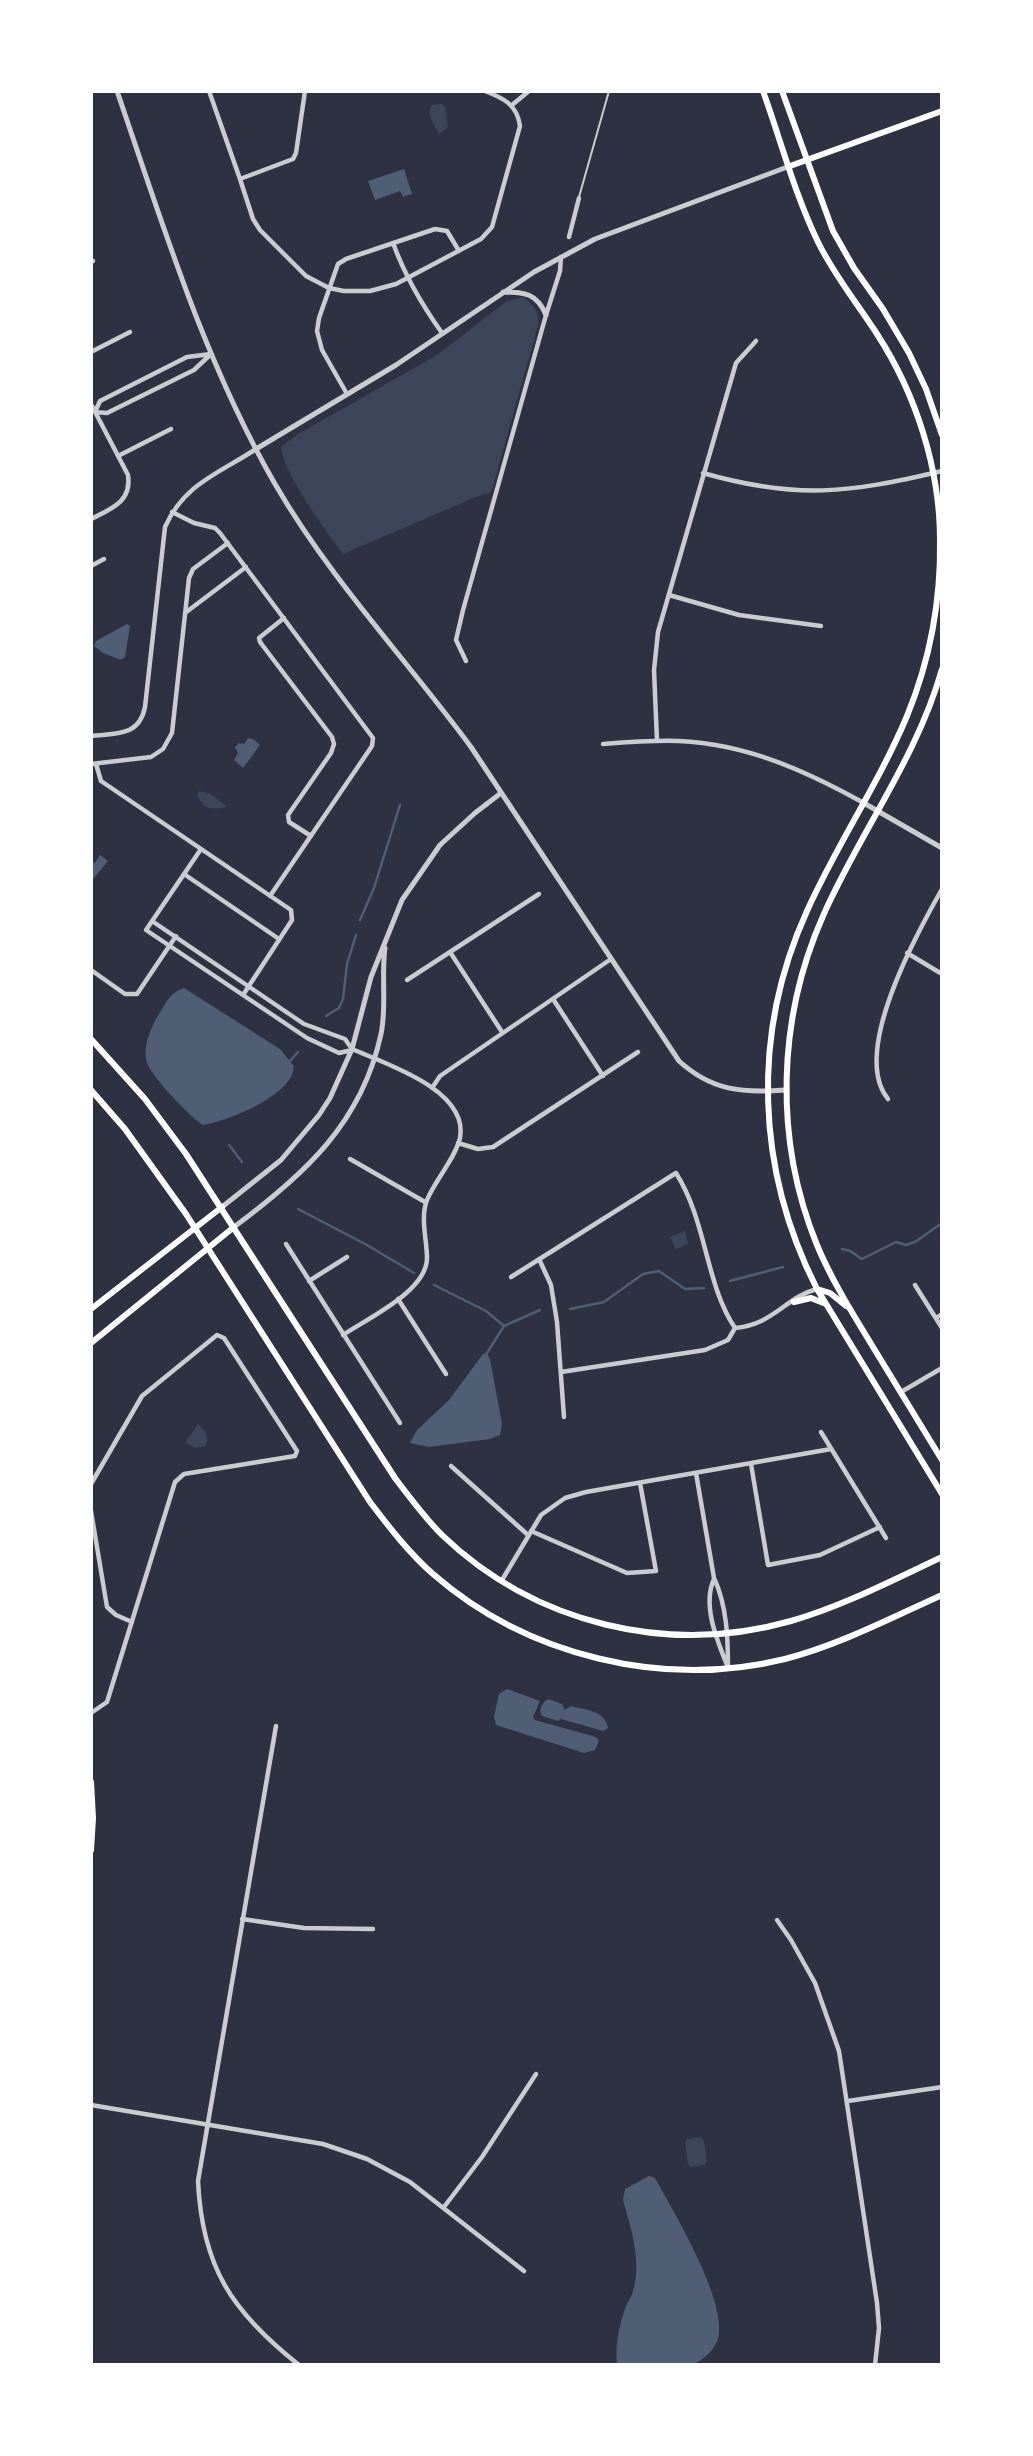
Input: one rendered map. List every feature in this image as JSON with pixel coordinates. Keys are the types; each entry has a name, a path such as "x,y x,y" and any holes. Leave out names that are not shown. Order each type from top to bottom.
{"main road":[{"path":"763,91 818,242 878,335 903,382 920,426 933,473 940,545 939,591 928,655 907,716 807,912 790,956 776,1012 767,1091 770,1141 781,1197 794,1238 817,1289 942,1494"},
{"path":"782,91 833,231 909,353 926,389 942,435"},
{"path":"790,166 942,111"},
{"path":"942,669 924,721 832,897 806,960 792,1022 785,1090 790,1150 799,1192 817,1244 850,1309 942,1460"},
{"path":"91,1039 162,1121 222,1208 408,1496 443,1535 474,1562 514,1589 561,1611 613,1627 683,1636 716,1634 766,1628 813,1614 942,1558"},
{"path":"91,1090 133,1140 195,1229 370,1502 433,1574 479,1608 506,1624 588,1656 638,1666 677,1670 728,1668 804,1654 942,1595"},
{"path":"91,1309 222,1208"},
{"path":"91,1343 234,1227"},
{"path":"817,1289 830,1293 850,1309"},
{"path":"794,1301 817,1299 827,1305"},
{"path":"91,1782 91,1850"}],"street":[{"path":"117,91 211,355 277,487 367,615 437,702 501,793 669,1048 691,1072 704,1081 738,1090 785,1090"},
{"path":"209,91 253,219 260,230 296,268 310,278 329,288 357,292 396,284 481,239 492,227 520,132 519,118 512,105 485,91"},
{"path":"240,179 293,159 305,91"},
{"path":"512,105 529,91"},
{"path":"91,736 126,733 142,720 165,527 172,512 194,487 396,365 503,292 561,257 619,229 790,166"},
{"path":"569,237 579,198"},
{"path":"347,394 317,338 319,318 336,267 340,262 435,229 447,231 459,251"},
{"path":"393,243 422,304 442,333"},
{"path":"466,661 456,640 463,610 560,271 561,257"},
{"path":"503,292 531,294 542,305 546,315"},
{"path":"91,352 130,332"},
{"path":"657,741 655,651 736,363 756,341"},
{"path":"95,412 100,401 187,356 211,355"},
{"path":"95,412 107,413 118,408 194,370 211,355"},
{"path":"91,404 128,475 127,493 118,505 91,519"},
{"path":"118,456 171,429"},
{"path":"704,473 768,489 817,492 873,486 942,471"},
{"path":"172,512 194,523 215,528 373,738 372,746 270,896"},
{"path":"228,543 193,569 189,578 172,733 163,749 151,757 93,764 102,781 290,910 292,920 243,995"},
{"path":"91,566 104,559"},
{"path":"185,613 246,567"},
{"path":"669,595 739,615 821,626"},
{"path":"284,618 259,638 260,642 332,737 334,744 331,753 288,815 289,822 311,836"},
{"path":"603,744 657,741 711,744 769,758 798,768 942,848"},
{"path":"222,1208 281,1160 306,1132 330,1098 352,1049 371,977 402,900 440,845 501,793"},
{"path":"201,849 146,930 307,1038 339,1053 352,1049"},
{"path":"184,874 279,939"},
{"path":"888,1099 877,1078 879,1043 890,999 907,953 942,889"},
{"path":"407,980 539,894"},
{"path":"152,920 304,1024 345,1039 352,1049 441,1093 454,1109 460,1130 458,1143 426,1202 426,1269 416,1286 343,1335"},
{"path":"91,970 125,994 137,994 176,936"},
{"path":"234,1227 302,1173 351,1111 381,1033 385,944"},
{"path":"450,952 502,1032"},
{"path":"907,953 942,974"},
{"path":"432,1088 440,1076 611,959"},
{"path":"553,999 603,1076"},
{"path":"458,1143 478,1149 493,1147 638,1052"},
{"path":"350,1159 426,1202"},
{"path":"511,1277 676,1173 693,1203 723,1306 735,1328"},
{"path":"286,1244 400,1423"},
{"path":"309,1281 346,1257"},
{"path":"539,1259 551,1285 564,1417"},
{"path":"915,1285 942,1328"},
{"path":"735,1328 750,1327 764,1321 817,1289"},
{"path":"398,1299 446,1374"},
{"path":"936,1318 942,1314"},
{"path":"561,1372 705,1350 729,1340 735,1328"},
{"path":"91,1484 142,1396 217,1335 224,1338 297,1451 295,1456 184,1474 175,1482 107,1702 91,1713"},
{"path":"901,1392 942,1368"},
{"path":"821,1432 886,1538"},
{"path":"502,1580 529,1533 547,1509 565,1498 831,1449"},
{"path":"751,1464 768,1565 820,1555 880,1527"},
{"path":"452,1466 529,1533 627,1573 656,1571 640,1483"},
{"path":"696,1473 714,1578 720,1592 727,1633 728,1668"},
{"path":"91,1511 107,1607 116,1615 132,1622"},
{"path":"714,1578 709,1590 716,1634 728,1668"},
{"path":"275,1726 198,2171 199,2206 208,2249 232,2298 254,2327 299,2365"},
{"path":"242,1919 304,1928 373,1929"},
{"path":"777,1920 804,1961 824,2005 839,2051 877,2303 875,2365"},
{"path":"444,2207 482,2157 536,2074"},
{"path":"848,2101 942,2087"},
{"path":"91,2105 323,2144 346,2151 389,2169 410,2182 524,2271"}],"lane":[{"path":"579,198 609,91"}],"shaded area":[{"path":"442,104 446,109 448,127 439,134 430,112 432,105"},
{"path":"404,169 412,194 403,197 400,191 375,200 368,181"},
{"path":"523,297 535,309 538,326 492,490 489,494 483,494 343,554 297,486 281,447 298,434 437,355 507,301"},
{"path":"127,624 130,626 125,657 121,660 94,646 96,641"},
{"path":"248,738 260,745 243,768 234,760 238,753 235,747 239,743 244,744"},
{"path":"199,791 211,794 227,807 205,806 197,794"},
{"path":"100,855 108,861 92,884 91,861 95,863"},
{"path":"184,988 280,1049 294,1066 285,1086 252,1108 203,1125 181,1106 152,1072 146,1059 146,1045 164,1005 172,995"},
{"path":"685,1231 688,1244 676,1249 670,1237"},
{"path":"487,1353 502,1424 500,1435 490,1439 429,1447 410,1443 417,1430 449,1400 483,1354"},
{"path":"198,1424 205,1431 208,1440 205,1446 196,1448 185,1443"},
{"path":"507,1689 540,1701 533,1717 535,1720 596,1737 599,1741 595,1750 584,1753 496,1725 494,1717 499,1694"},
{"path":"548,1699 562,1704 565,1710 571,1706 594,1712 603,1718 608,1728 603,1731 542,1716 541,1707"},
{"path":"701,2137 707,2161 704,2165 691,2167 688,2164 685,2143 687,2139"},
{"path":"649,2176 655,2178 674,2211 714,2298 719,2334 716,2344 706,2356 692,2365 617,2365 620,2328 632,2293 636,2268 634,2245 623,2200 625,2189"}],"waterway":[{"path":"360,920 374,888 400,805"},
{"path":"326,1016 339,1008 343,999 347,964 356,935"},
{"path":"290,1061 298,1052"},
{"path":"229,1145 242,1162"},
{"path":"298,1209 414,1273"},
{"path":"842,1249 862,1259 896,1242 906,1245 915,1242 942,1223"},
{"path":"730,1281 783,1267"},
{"path":"570,1309 604,1302 643,1274 659,1271 685,1289 704,1288"},
{"path":"434,1285 486,1311 504,1326"},
{"path":"487,1353 504,1326 540,1310"}]}
